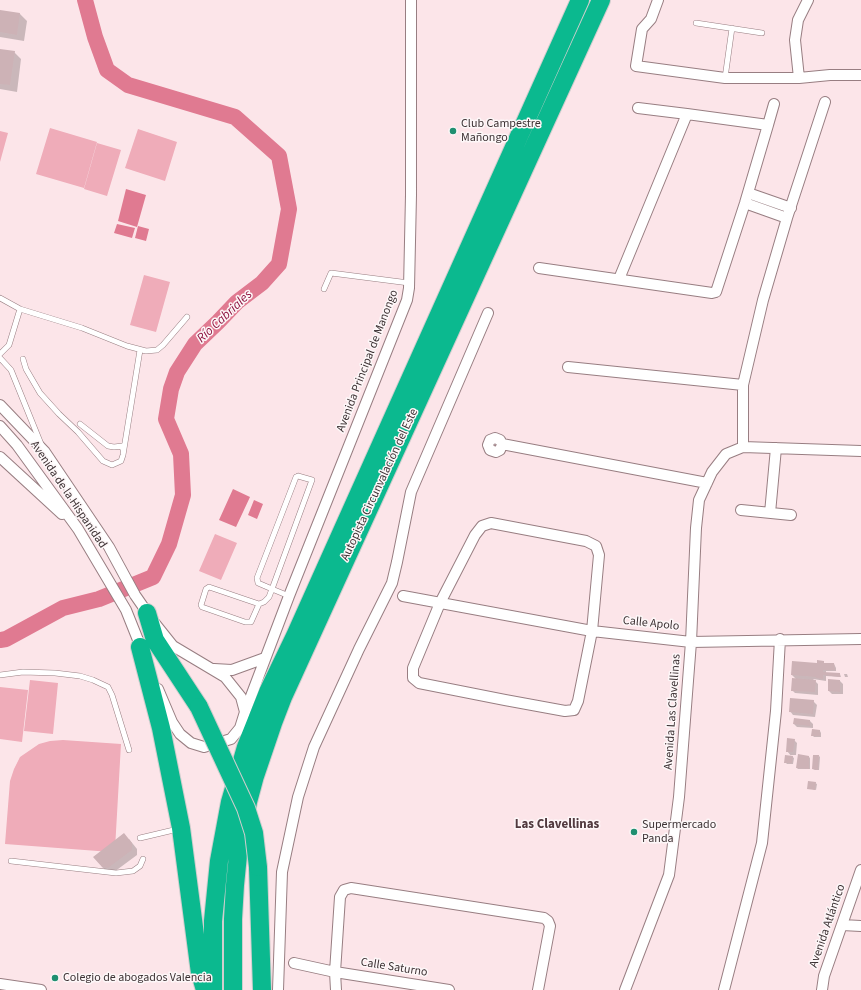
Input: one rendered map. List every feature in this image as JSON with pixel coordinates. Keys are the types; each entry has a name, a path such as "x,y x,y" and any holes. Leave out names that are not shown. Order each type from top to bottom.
{"highway":[{"name":"Autopista Circunvalación del Este","path":"213,990 213,921 219,861 230,802 246,747 268,692 299,629 580,0"},
{"name":"Autopista Circunvalación del Este","path":"232,990 233,912 240,843 255,776 273,723 283,697 601,0"},
{"path":"147,613 155,640 199,707 246,808 254,833 258,867 262,990"},
{"path":"140,647 161,728 181,828 200,973 205,990"}],"street":[{"name":"Avenida Principal de Manongo","path":"140,647 172,722 180,734 191,743 204,746 231,739 240,728 289,596 407,300 409,283 411,195 411,0"},
{"path":"658,0 651,19 642,29 636,66 725,78 799,78 830,75 861,75"},
{"path":"799,78 795,40 798,20 808,0"},
{"path":"825,102 790,208 763,300 743,385 743,447 861,451"},
{"path":"539,268 712,293 716,292 745,203 774,104"},
{"path":"638,108 768,125"},
{"path":"618,279 687,114"},
{"path":"748,193 790,208"},
{"path":"745,203 787,218"},
{"path":"278,990 282,872 298,796 314,747 359,649 392,583 411,492 488,313"},
{"path":"568,367 743,385"},
{"name":"Avenida de la Hispanidad","path":"0,404 45,452 109,547 135,595 173,646 225,677 241,697 245,712"},
{"name":"Avenida de la Hispanidad","path":"0,426 17,445 78,529 126,610 140,647"},
{"path":"502,444 707,483"},
{"name":"Avenida Las Clavellinas","path":"625,990 669,875 679,797 691,642 696,528 700,500 712,472 726,454 743,447"},
{"path":"770,512 776,448"},
{"path":"0,457 78,529"},
{"path":"741,510 770,512 791,516"},
{"path":"491,523 586,541 596,546 599,555 592,631 578,701 574,710 565,712 419,683 414,678 413,668 440,603 475,536 482,526 491,523"},
{"name":"Calle Apolo","path":"403,596 592,631 691,642 780,639 861,639"},
{"path":"724,990 762,843 776,711 780,639"},
{"path":"210,668 232,670 265,658"},
{"name":"Avenida Atlántico","path":"822,990 824,976 861,870"},
{"path":"336,990 335,972 340,897 344,890 351,888 544,918 548,921 550,926 538,990"},
{"path":"842,925 861,926"},
{"name":"Calle Saturno","path":"294,963 335,972 449,990"},
{"path":"0,984 41,990"}],"lane":[{"path":"696,23 762,33"},
{"path":"725,78 732,28"},
{"path":"324,289 332,273 409,283"},
{"path":"0,298 20,309 82,328 140,350 156,350 163,345 187,317"},
{"path":"0,354 8,345 20,309"},
{"path":"23,359 26,369 40,393 78,432 103,462 112,465 120,461 123,455 140,350"},
{"path":"0,358 11,370 45,452"},
{"path":"80,424 108,446 122,446 123,455"},
{"path":"259,604 209,587 206,588 201,605 202,607 251,622 259,604 264,602 272,589 312,480 300,477 296,477 257,578 258,583 272,589 289,596"},
{"path":"0,675 23,672 55,673 86,678 108,687 112,695 129,750"},
{"path":"140,838 181,828"},
{"path":"11,861 116,873 133,871 140,866 143,859"}],"shaded area":[{"path":"50,128 97,142 84,188 36,174"},
{"path":"138,129 177,142 165,181 125,168"},
{"path":"0,131 8,133 0,162"},
{"path":"97,143 121,150 107,196 84,189"},
{"path":"126,189 146,195 137,227 118,221"},
{"path":"117,224 135,228 132,238 114,233"},
{"path":"138,226 149,229 146,241 135,238"},
{"path":"144,275 170,282 156,332 130,325"},
{"path":"233,489 250,497 236,527 219,520"},
{"path":"254,500 263,504 257,519 248,515"},
{"path":"215,534 237,543 221,580 199,571"},
{"path":"30,680 58,683 53,734 24,731"},
{"path":"0,687 28,690 22,742 0,739"},
{"path":"63,740 121,744 115,849 111,852 5,844 10,781 20,757 39,744"}],"building":[{"path":"0,10 20,13 17,35 0,32"},
{"path":"0,49 15,51 10,85 0,84"},
{"path":"817,660 824,661 824,663 834,663 835,670 823,670 823,672 840,673 840,677 823,675 823,679 791,675 792,661 817,663"},
{"path":"792,678 816,680 815,692 791,691"},
{"path":"828,679 840,680 840,692 828,691"},
{"path":"790,698 814,700 813,714 789,712"},
{"path":"794,718 810,720 810,726 793,724"},
{"path":"812,729 820,730 820,736 811,736"},
{"path":"787,738 795,739 793,752 786,752"},
{"path":"798,754 809,756 809,769 796,768"},
{"path":"785,755 793,756 792,763 784,763"},
{"path":"813,755 819,755 818,770 812,769"},
{"path":"808,781 816,782 815,790 807,789"},
{"path":"124,833 132,843 132,850 108,868 102,867 93,857"}],"waterway":[{"name":"Río Cabriales","path":"0,640 6,639 63,608 99,599 153,577 169,544 183,495 181,454 166,419 171,389 177,372 195,344 237,302 262,283 279,264 289,209 279,156 235,117 128,85 107,70 95,37 85,0"}],"place":[{"name":"Club Campestre Mañongo","path":"453,131"},
{"name":"Supermercado Panda","path":"634,832"},
{"name":"Colegio de abogados Valencia","path":"55,978"}],"district":[{"name":"Las Clavellinas","path":"557,825"}]}
